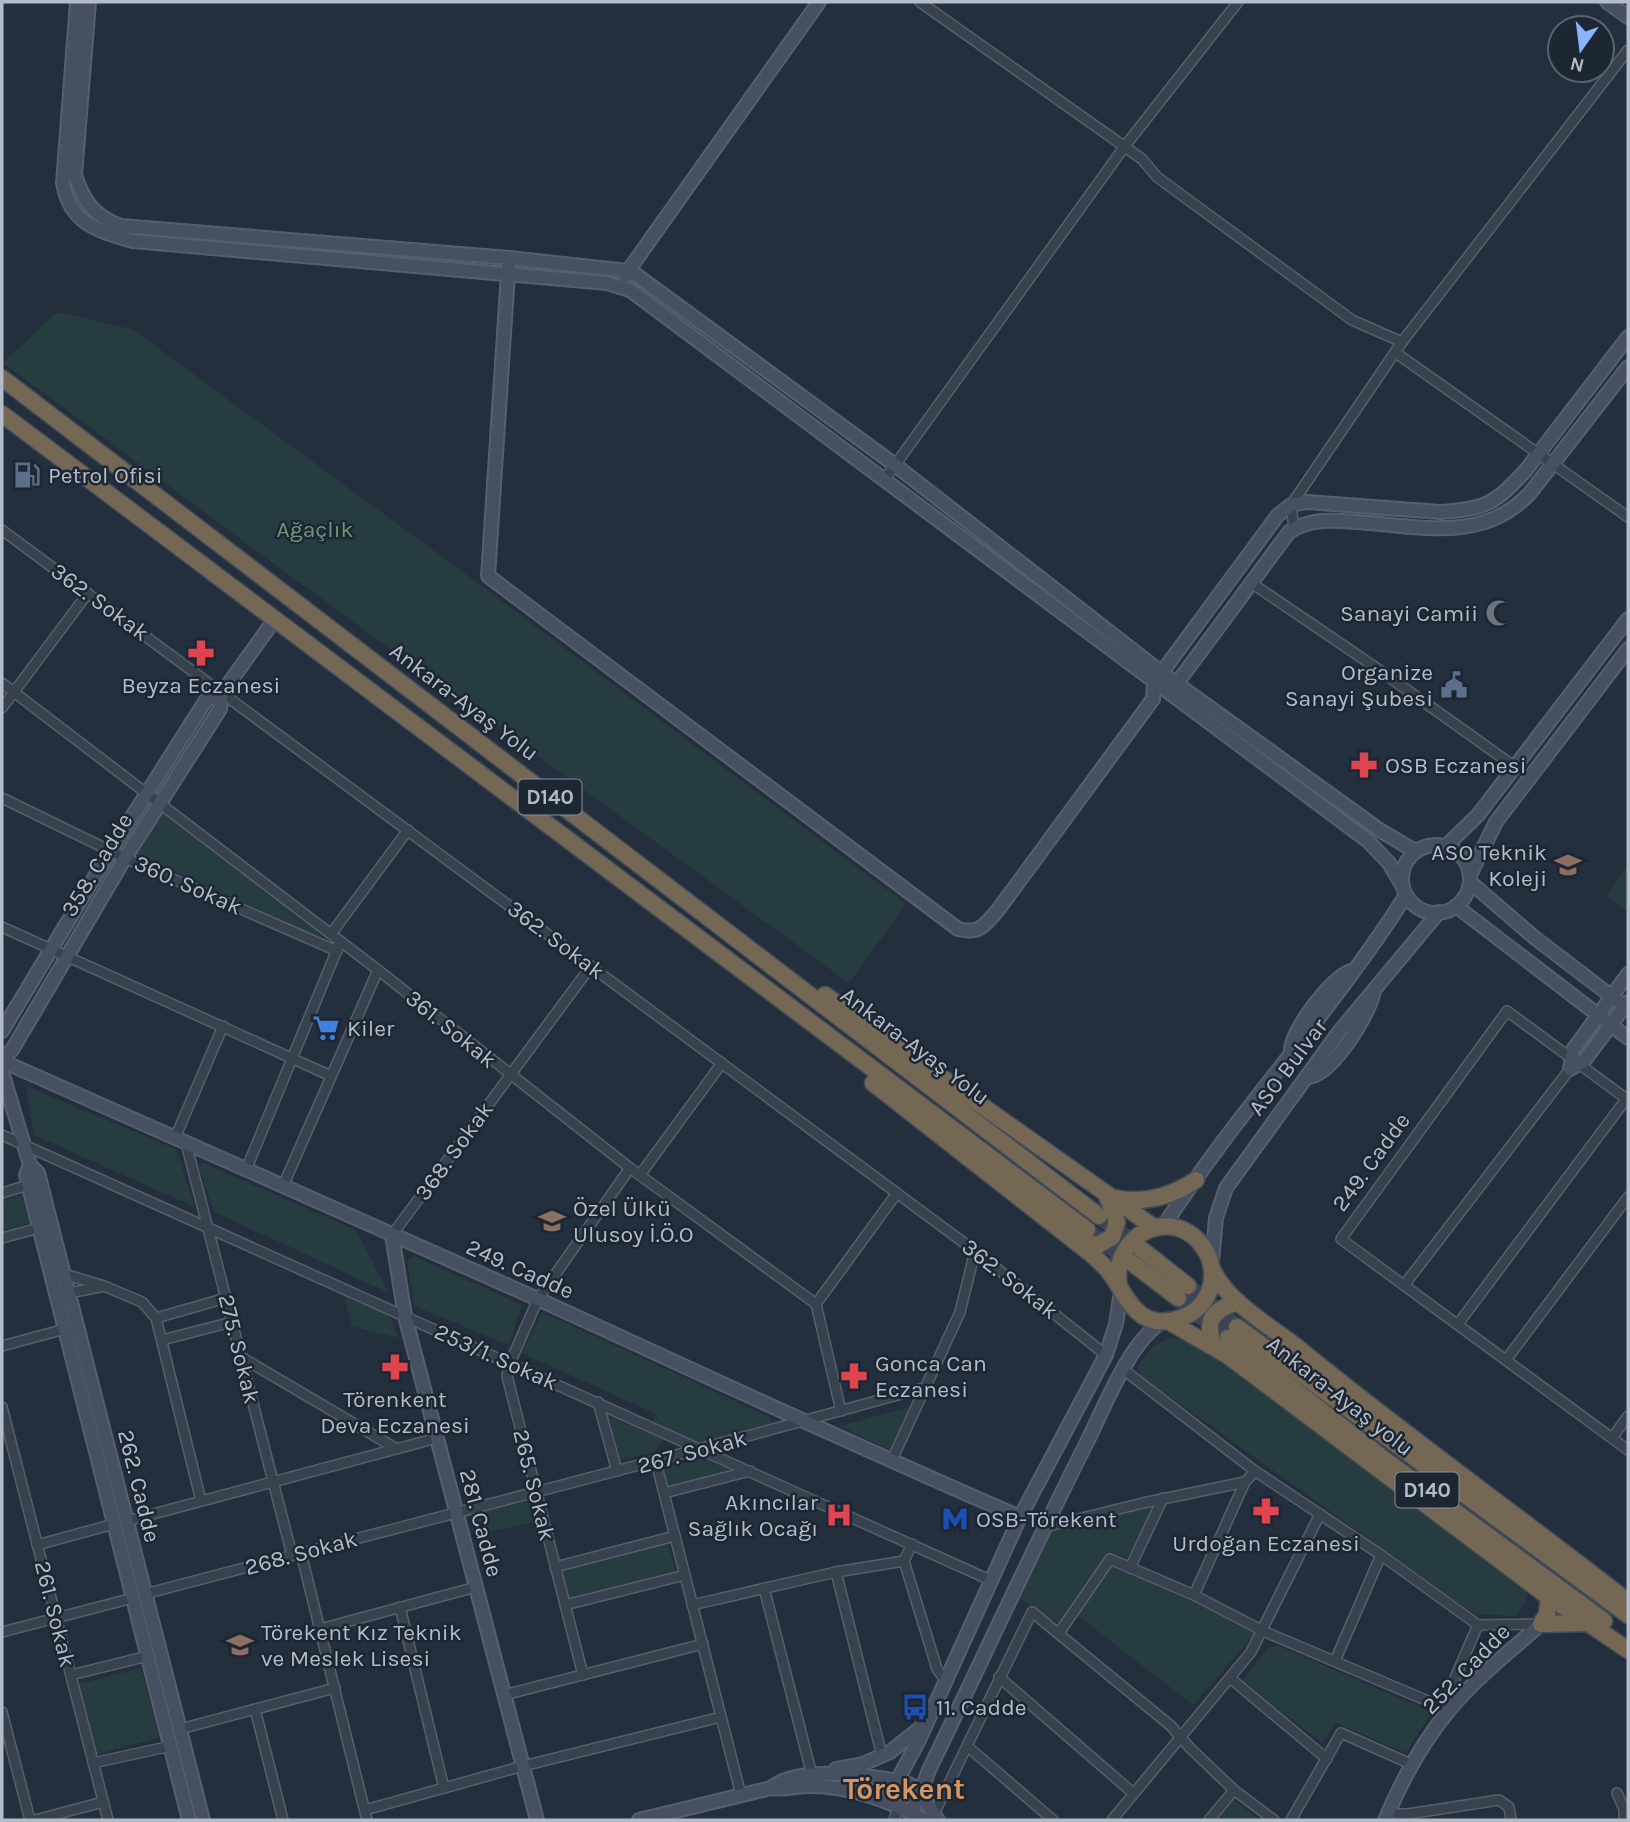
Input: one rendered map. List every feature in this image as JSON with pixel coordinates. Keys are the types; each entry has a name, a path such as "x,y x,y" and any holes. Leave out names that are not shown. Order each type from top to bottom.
{"highway":[{"name":"Ankara-Ayaş Yolu","path":"2,378 1099,1216"},
{"name":"Ankara-Ayaş Yolu","path":"2,414 784,1002 1082,1237 1120,1289"},
{"path":"802,989 826,996 842,1006 1109,1196 1159,1227 1180,1229 1195,1238 1206,1250 1220,1284 1238,1302 1628,1602"},
{"path":"1109,1196 1130,1200 1159,1197 1178,1191 1196,1180"},
{"path":"1082,1237 1098,1244 1112,1237 1117,1222 1109,1196"},
{"path":"1159,1227 1137,1236 1124,1250 1118,1268 1120,1289 1136,1312 1166,1321 1214,1347 1549,1597 1628,1650"},
{"path":"1136,1255 1183,1292"},
{"path":"1166,1321 1186,1317 1201,1304 1211,1286 1212,1268"},
{"path":"1214,1347 1210,1335 1212,1316 1220,1308 1238,1302"},
{"name":"Ankara-Ayaş yolu","path":"1628,1615 1233,1332 1385,1460 1628,1639"},
{"path":"1541,1624 1547,1614 1549,1597"},
{"path":"1541,1624 1590,1623"}],"street":[{"path":"76,2 64,183 66,198 80,219 96,230 133,241 607,283 623,287 1158,677"},
{"path":"89,2 75,175 82,196 93,211 105,220 121,226 509,258 635,274 895,465 1173,689 1368,841 1389,863 1404,890 1420,909 1439,912 1456,906 1467,891 1496,822 1628,649"},
{"path":"623,287 628,271 819,2"},
{"path":"920,2 1125,146 1142,159 1157,177 1352,320 1402,342"},
{"path":"885,479 1125,146 1238,2"},
{"path":"1608,2 1628,17"},
{"path":"509,258 488,576 958,929 973,932 998,910 1153,699 1158,677 1268,527 1291,505 1402,342 1628,50"},
{"path":"1291,505 1298,502 1322,502 1440,512 1486,505 1508,490 1540,453 1628,337"},
{"path":"1396,353 1628,517"},
{"path":"1153,699 1173,689 1282,539 1294,529 1302,524 1332,520 1444,528 1478,525 1496,520 1517,506 1628,367"},
{"path":"1291,505 1294,529"},
{"name":"362. Sokak","path":"2,530 975,1251 1105,1354"},
{"path":"1250,582 1515,767"},
{"path":"2,708 88,593"},
{"path":"1446,846 1478,815 1628,619"},
{"name":"358. Cadde","path":"2,1059 12,1050 159,802 220,709 222,693 275,620"},
{"name":"361. Sokak","path":"2,683 331,934 339,946 378,970 510,1076 816,1304"},
{"path":"1173,689 1415,852"},
{"name":"358. Cadde","path":"2,1031 111,850 206,700 222,693"},
{"name":"360. Sokak","path":"2,798 125,858 339,946"},
{"path":"331,934 408,830"},
{"path":"1404,890 1403,867 1415,852 1430,845 1446,846 1457,852 1466,862 1470,879 1535,938 1627,1006 1584,1061 1573,1063"},
{"name":"ASO Bulvar","path":"1159,1227 1355,971 1404,890"},
{"path":"1456,906 1628,1038"},
{"name":"ASO Bulvar","path":"1212,1268 1216,1218 1226,1188 1306,1077 1374,989 1439,912"},
{"path":"2,927 331,1076"},
{"path":"246,1170 339,946"},
{"name":"368. Sokak","path":"393,1235 591,966"},
{"path":"283,1186 378,970"},
{"path":"1405,1284 1573,1063 1598,1016 1628,975"},
{"name":"249. Cadde","path":"1628,1099 1573,1063 1507,1011 1341,1239 1628,1450"},
{"path":"180,1141 223,1026"},
{"name":"249. Cadde","path":"2,1059 538,1299 891,1462 1020,1517"},
{"path":"640,1175 722,1063"},
{"name":"262. Cadde","path":"2,1072 30,1165 38,1172 69,1293 120,1522"},
{"path":"1458,1324 1628,1099"},
{"name":"253/1. Sokak","path":"2,1135 990,1580"},
{"name":"275. Sokak","path":"180,1141 208,1228 273,1482 320,1629 367,1820"},
{"name":"262. Cadde","path":"30,1165 26,1175 28,1185 65,1329 139,1596 180,1729 203,1820"},
{"name":"265. Sokak","path":"583,1675 508,1382 510,1363 538,1299 631,1168"},
{"path":"2,1193 28,1185"},
{"path":"841,1411 816,1304 897,1193"},
{"path":"1506,1360 1628,1197"},
{"path":"2,1238 39,1228"},
{"name":"281. Cadde","path":"393,1235 405,1316 537,1820"},
{"path":"891,1462 960,1312 975,1251"},
{"path":"64,1274 104,1286 142,1302 156,1318 201,1501"},
{"path":"69,1293 104,1286"},
{"path":"897,1811 888,1792 897,1781 927,1722 1020,1517 1105,1354 1113,1336 1120,1289"},
{"path":"156,1318 226,1298"},
{"path":"897,1811 918,1802 919,1793 1045,1527 1124,1370 1141,1339 1166,1321"},
{"path":"162,1340 232,1322"},
{"path":"2,1346 65,1329"},
{"path":"241,1357 397,1448"},
{"path":"1124,1370 1255,1471 1381,1555 1478,1625 1541,1624"},
{"name":"267. Sokak","path":"456,1511 704,1450 926,1387"},
{"path":"598,1402 617,1471"},
{"name":"261. Sokak","path":"2,1407 4,1425 108,1820"},
{"path":"1612,1438 1628,1416"},
{"path":"37,1545 437,1438"},
{"path":"656,1462 741,1796"},
{"path":"664,1493 751,1471"},
{"path":"1194,1595 1245,1482 1255,1471"},
{"path":"1045,1527 1163,1498 1245,1482"},
{"path":"1130,1568 1163,1498"},
{"name":"268. Sokak","path":"2,1632 456,1511"},
{"path":"1112,1820 1251,1652 1320,1514"},
{"path":"555,1567 675,1536"},
{"path":"912,1544 904,1561 937,1669 946,1681"},
{"path":"1335,1661 1381,1555"},
{"path":"1059,1633 1110,1559 1194,1595 1263,1631 1449,1710 1451,1687 1478,1625"},
{"path":"692,1605 904,1561"},
{"path":"836,1573 883,1756"},
{"path":"565,1605 685,1575"},
{"path":"320,1629 476,1587"},
{"path":"764,1588 812,1775"},
{"name":"262. Cadde","path":"139,1596 148,1656 189,1820"},
{"path":"400,1607 444,1787"},
{"path":"932,1818 1031,1612 1181,1736 1234,1790 1274,1820"},
{"name":"252. Cadde","path":"1387,1815 1413,1765 1449,1710 1541,1624"},
{"path":"504,1695 703,1644"},
{"path":"71,1675 148,1656"},
{"path":"999,1677 1133,1793"},
{"path":"1230,1678 1327,1759"},
{"path":"180,1729 335,1688"},
{"path":"255,1709 283,1820"},
{"path":"2,1712 32,1820 103,1802"},
{"path":"365,1810 523,1766 721,1717"},
{"path":"639,1820 674,1816 771,1788 778,1782 863,1764 899,1746 927,1722"},
{"path":"1291,1820 1341,1734 1413,1765"},
{"path":"93,1763 171,1746"},
{"path":"967,1746 1053,1820"},
{"path":"812,1775 862,1775 908,1783 919,1793 932,1818"},
{"path":"771,1788 780,1790 818,1786 861,1794 897,1811 932,1818"},
{"path":"1209,1820 1234,1790"},
{"path":"1617,1793 1624,1809 1625,1820"},
{"path":"1387,1815 1499,1800 1509,1807 1510,1820"}],"green space":[{"name":"Ağaçlık","path":"57,312 132,329 467,575 906,904 849,983 3,363"},
{"path":"160,810 319,928 320,934 316,936 134,853"},
{"path":"1628,865 1628,912 1606,896"},
{"path":"26,1086 176,1149 195,1207 34,1135"},
{"path":"203,1163 356,1230 389,1293 214,1212 199,1168"},
{"path":"22,1195 30,1223 2,1231 2,1201"},
{"path":"414,1256 522,1305 509,1345 414,1306 407,1260"},
{"path":"344,1296 390,1316 398,1338 352,1326"},
{"path":"542,1312 770,1417 771,1423 707,1442 696,1442 653,1422 656,1414 522,1353"},
{"path":"1170,1338 1187,1340 1204,1348 1526,1589 1527,1598 1517,1616 1476,1614 1461,1605 1141,1376 1137,1367 1153,1346"},
{"path":"914,1406 891,1451 840,1426"},
{"path":"609,1416 663,1439 655,1452 620,1460"},
{"path":"704,1458 733,1471 668,1486 664,1468"},
{"path":"534,1500 539,1521 477,1535 472,1514"},
{"path":"1153,1506 1128,1557 1108,1552 1058,1623 1019,1598 1051,1532"},
{"path":"668,1543 676,1571 570,1599 563,1571"},
{"path":"1113,1565 1196,1602 1255,1634 1193,1705 1077,1615"},
{"path":"1279,1646 1432,1712 1406,1753 1336,1723 1322,1743 1242,1681 1269,1647"},
{"path":"141,1668 159,1738 97,1754 79,1684"},
{"path":"1232,1798 1259,1820 1214,1820"}],"tunnel":[{"path":"1099,1216 1141,1249"},
{"path":"1087,1230 1131,1262"},
{"path":"1188,1286 1237,1327"},
{"path":"1178,1298 1228,1338"}],"place":[{"name":"Petrol Ofisi","path":"27,475"},
{"name":"Sanayi Camii","path":"1499,613"},
{"name":"Beyza Eczanesi","path":"201,653"},
{"name":"Organize Sanayi Şubesi","path":"1454,685"},
{"name":"OSB Eczanesi","path":"1364,765"},
{"name":"ASO Teknik Koleji","path":"1568,865"},
{"name":"Kiler","path":"326,1028"},
{"name":"Özel Ülkü Ulusoy İ.Ö.O","path":"552,1221"},
{"name":"Törenkent Deva Eczanesi","path":"395,1367"},
{"name":"Gonca Can Eczanesi","path":"854,1376"},
{"name":"Urdoğan Eczanesi","path":"1266,1511"},
{"name":"Akıncılar Sağlık Ocağı","path":"839,1515"},
{"name":"OSB-Törekent","path":"955,1519"},
{"name":"Törekent Kız Teknik ve Meslek Lisesi","path":"240,1645"},
{"name":"11. Cadde","path":"915,1707"}],"district":[{"name":"Törekent","path":"904,1789"}]}
